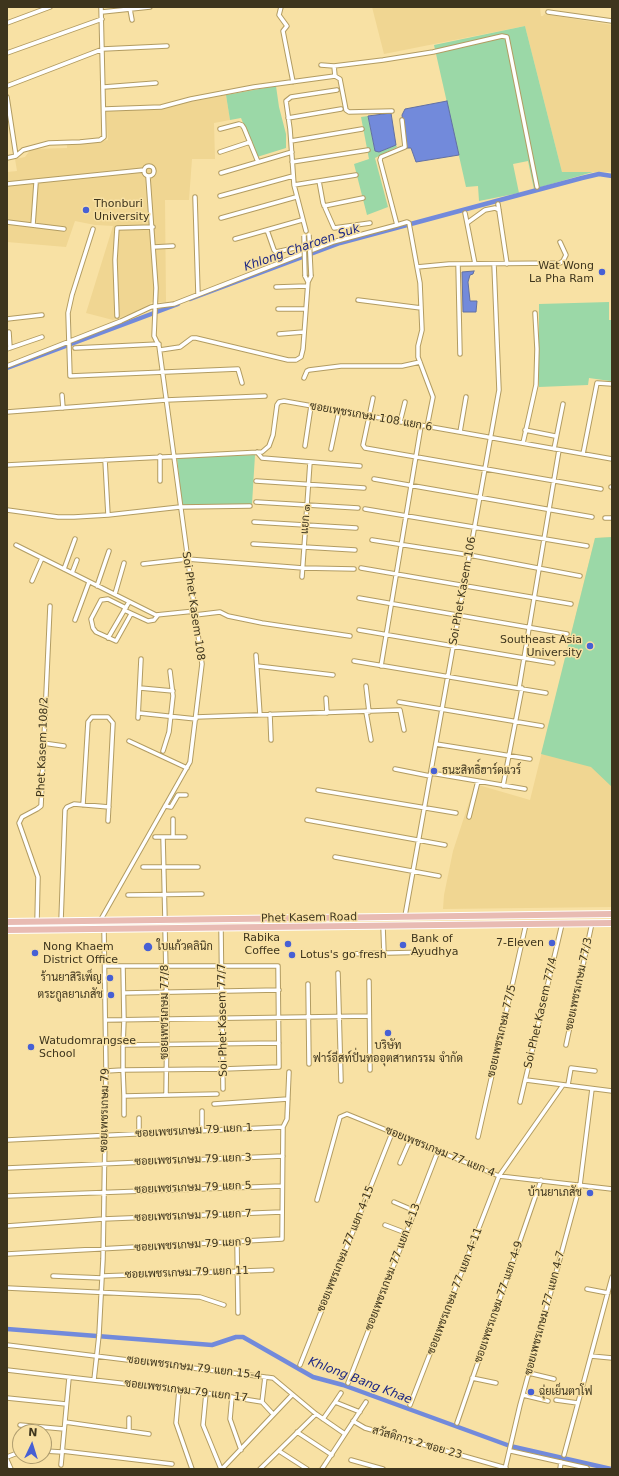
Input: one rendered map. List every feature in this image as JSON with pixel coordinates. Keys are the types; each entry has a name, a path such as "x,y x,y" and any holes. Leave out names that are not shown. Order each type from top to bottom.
{"main road":[{"path":"562,924 564,914"},
{"name":"Phet Kasem Road","path":"7,922 612,914"},
{"name":"Phet Kasem Road","path":"7,930 612,923"}],"street":[{"path":"7,23 50,7"},
{"path":"7,158 16,156 23,150 49,143 80,142 102,139 105,133 105,109 102,7"},
{"path":"102,12 150,7"},
{"path":"281,7 279,15 287,26 283,31 293,82"},
{"path":"130,9 132,20"},
{"path":"548,12 612,21"},
{"path":"7,53 102,18"},
{"path":"321,65 334,66 434,52 502,36 507,37 537,187"},
{"path":"7,86 103,50 167,46"},
{"path":"334,66 335,76"},
{"path":"105,109 161,107 191,99 335,76 340,79 346,110 349,112 392,110"},
{"path":"104,87 156,83"},
{"path":"160,350 180,347 192,338 196,338 288,360 296,360 301,357 308,284 311,276 309,235 302,220 296,197 286,105 288,98 337,90"},
{"path":"7,97 16,156"},
{"path":"288,118 341,109"},
{"path":"397,225 380,158 405,147 402,120"},
{"path":"220,128 239,124 242,125 258,162"},
{"path":"291,141 362,129"},
{"path":"220,152 250,142"},
{"path":"292,162 368,150"},
{"path":"221,173 292,152"},
{"path":"7,184 36,183 144,170 148,166 153,168 154,174 148,176 145,174 144,170"},
{"path":"294,185 356,175"},
{"name":"Soi Phet Kasem 108","path":"100,921 187,768 192,756 202,664 160,350 159,344 154,336 157,306 153,227 148,176"},
{"path":"220,196 293,176"},
{"path":"319,181 324,206 334,228 370,223"},
{"path":"33,225 36,183"},
{"path":"195,197 198,294"},
{"path":"221,218 296,197"},
{"path":"324,206 363,198"},
{"path":"498,204 507,264"},
{"path":"467,223 485,210 495,208 499,210"},
{"path":"465,213 475,264"},
{"path":"235,240 302,220"},
{"path":"7,222 64,229"},
{"path":"7,366 68,344 157,306 174,304 339,240 407,222 409,224 420,282 422,330 418,346 420,362 433,397 427,427"},
{"path":"117,316 115,244 117,228 153,227"},
{"path":"93,229 72,295 68,313 69,374 71,378 162,372 238,370 242,383"},
{"path":"267,230 276,252 299,247"},
{"path":"306,231 304,236 305,276 308,284"},
{"path":"418,267 458,264 561,262 564,259 565,252 560,242"},
{"path":"154,247 173,246"},
{"path":"458,264 460,354"},
{"name":"Soi Phet Kasem 106","path":"406,916 458,615 499,390 494,264"},
{"path":"276,286 308,284"},
{"path":"358,300 421,308"},
{"path":"278,309 306,309"},
{"path":"523,443 536,385 537,349 535,313"},
{"path":"7,318 42,315"},
{"path":"9,332 9,349 42,337"},
{"path":"279,334 304,332"},
{"path":"75,348 159,344"},
{"path":"304,378 309,370 341,366 402,366 420,362"},
{"path":"583,454 597,383 612,384"},
{"path":"62,396 63,408"},
{"path":"7,412 166,400 265,396"},
{"path":"460,432 466,397"},
{"path":"373,398 368,416 363,447 601,489"},
{"name":"ซอยเพชรเกษม 108 แยก 6","path":"258,452 265,450 270,442 273,435 277,404 280,402 311,406 612,459"},
{"path":"400,422 405,402"},
{"path":"554,449 555,436 562,404"},
{"path":"305,446 311,406"},
{"path":"331,449 339,411"},
{"path":"381,666 421,426"},
{"path":"525,430 555,436"},
{"path":"503,786 515,721 528,627 559,450"},
{"path":"7,465 258,452 262,458 360,466"},
{"path":"160,456 160,481"},
{"path":"104,460 108,515"},
{"name":"แยก ๑","path":"302,577 310,462"},
{"path":"374,479 592,517"},
{"path":"256,481 364,488"},
{"path":"256,502 358,508"},
{"path":"7,510 58,517 108,515 180,507 250,506"},
{"path":"365,509 587,546"},
{"path":"605,518 612,518"},
{"path":"254,522 356,528"},
{"path":"64,569 75,539"},
{"path":"372,540 469,555 580,576"},
{"path":"253,544 355,550"},
{"path":"16,545 158,615 220,612 228,616 262,623 350,636"},
{"path":"97,586 109,551"},
{"path":"32,581 42,558"},
{"path":"144,564 187,559 303,568 354,569"},
{"path":"72,573 78,560"},
{"path":"115,594 124,563"},
{"path":"361,568 463,587 571,604"},
{"path":"75,620 89,582"},
{"path":"359,598 567,634"},
{"path":"131,614 118,639 114,641 96,632 91,624 93,614 99,601 108,599 141,619 151,621 158,615"},
{"path":"108,638 129,602"},
{"name":"Phet Kasem 108/2","path":"37,922 38,877 19,823 22,817 37,810 41,806 50,606"},
{"path":"359,630 553,663"},
{"path":"256,656 260,715"},
{"path":"138,718 141,659"},
{"path":"354,662 546,693"},
{"path":"257,666 333,675"},
{"path":"163,751 169,732 171,716 173,690 170,671"},
{"path":"366,686 367,712 371,740"},
{"path":"140,688 173,690"},
{"path":"326,698 327,713"},
{"path":"399,702 542,726"},
{"path":"139,713 196,718 400,710 404,730"},
{"path":"270,714 271,740"},
{"path":"83,805 88,722 92,717 105,717 111,719 112,723 108,821"},
{"path":"129,741 187,768"},
{"path":"44,743 64,746"},
{"path":"436,744 530,759"},
{"path":"395,769 525,789"},
{"path":"469,817 478,781"},
{"path":"318,790 456,813"},
{"path":"165,806 171,807 178,795 186,795"},
{"path":"61,921 64,810 70,805 109,807"},
{"path":"173,819 173,837"},
{"path":"307,820 445,845"},
{"path":"163,837 165,920"},
{"path":"155,838 186,837"},
{"path":"335,857 439,876"},
{"path":"142,867 198,866"},
{"path":"128,895 202,894"},
{"name":"ซอยเพชรเกษม 77/3","path":"566,1045 592,923"},
{"name":"ซอยเพชรเกษม 77/5","path":"478,1137 526,924"},
{"name":"Soi Phet Kasem 77/4","path":"520,1102 562,924"},
{"path":"383,926 384,954"},
{"name":"ซอยเพชรเกษม 77/8","path":"165,928 167,1019 165,1044 166,1095"},
{"name":"Soi Phet Kasem 77/7","path":"221,928 223,1089"},
{"name":"ซอยเพชรเกษม 79","path":"96,1356 99,1335 103,1249 106,1071 104,929"},
{"path":"346,954 431,952"},
{"path":"105,966 278,966 279,990 279,1067 106,1071"},
{"path":"123,966 124,1115"},
{"path":"338,973 341,1081"},
{"path":"369,981 370,1070"},
{"path":"308,984 310,1064"},
{"path":"124,993 279,990"},
{"path":"106,1020 279,1016 369,1016"},
{"path":"123,1045 279,1043"},
{"path":"568,1086 571,1068 595,1071"},
{"path":"282,1212 283,1127 288,1120 289,1072"},
{"path":"526,1080 612,1092"},
{"name":"ซอยเพชรเกษม 77 แยก 4-11","path":"410,1405 499,1176 563,1085"},
{"name":"ซอยเพชรเกษม 77 แยก 4-7","path":"505,1468 511,1451 523,1395 580,1185 592,1089"},
{"path":"124,1096 217,1094"},
{"path":"214,1104 288,1099"},
{"path":"202,1111 202,1131"},
{"name":"ซอยเพชรเกษม 77 แยก 4","path":"317,1200 340,1117 343,1114 347,1114 499,1176 612,1189"},
{"path":"139,1118 139,1134"},
{"name":"ซอยเพชรเกษม 79 แยก 1","path":"7,1140 283,1127"},
{"name":"ซอยเพชรเกษม 77 แยก 4-15","path":"300,1365 392,1133"},
{"path":"400,1163 410,1140"},
{"name":"ซอยเพชรเกษม 77 แยก 4-13","path":"348,1383 438,1151"},
{"name":"ซอยเพชรเกษม 79 แยก 3","path":"7,1168 283,1156"},
{"name":"ซอยเพชรเกษม 77 แยก 4-9","path":"457,1423 541,1180"},
{"name":"ซอยเพชรเกษม 79 แยก 5","path":"7,1196 104,1191 282,1186"},
{"path":"394,1202 415,1211"},
{"name":"ซอยเพชรเกษม 79 แยก 7","path":"7,1226 103,1219 282,1212"},
{"name":"ซอยเพชรเกษม 79 แยก 9","path":"7,1254 237,1243 282,1239 282,1212"},
{"path":"385,1225 406,1233"},
{"path":"237,1243 238,1313"},
{"name":"ซอยเพชรเกษม 79 แยก 11","path":"53,1276 102,1277 272,1270"},
{"path":"564,1455 612,1277"},
{"path":"7,1288 200,1297 224,1305"},
{"path":"587,1290 608,1293"},
{"name":"ซอยเพชรเกษม 79 แยก 15-4","path":"7,1345 273,1378 316,1414 345,1434"},
{"path":"94,1380 96,1356"},
{"path":"591,1356 612,1358"},
{"name":"ซอยเพชรเกษม 79 แยก 17","path":"7,1370 232,1397 262,1402 273,1414"},
{"path":"529,1373 554,1380"},
{"path":"262,1402 265,1377"},
{"path":"60,1465 69,1378"},
{"path":"472,1378 496,1383"},
{"path":"179,1390 176,1423 192,1469"},
{"path":"206,1393 203,1426 222,1469 292,1395"},
{"path":"323,1419 341,1393"},
{"path":"523,1395 548,1401"},
{"path":"232,1397 230,1419 241,1450"},
{"path":"7,1398 66,1404"},
{"path":"556,1400 578,1404"},
{"path":"335,1402 360,1412"},
{"path":"322,1469 366,1402"},
{"path":"261,1469 316,1414"},
{"path":"129,1418 129,1431"},
{"path":"65,1422 149,1434"},
{"name":"สวัสดิการ 2 ซอย 23","path":"353,1422 365,1428 505,1468"},
{"path":"52,1428 64,1429"},
{"path":"297,1432 332,1454"},
{"path":"52,1451 172,1464"},
{"path":"279,1451 307,1469"},
{"path":"511,1451 587,1468"},
{"path":"7,1460 11,1469"},
{"path":"351,1460 383,1469"},
{"path":"560,1469 562,1462"}],"shaded area":[{"path":"372,7 540,7 541,16 544,14 612,25 612,172 562,172 525,26 384,54"},
{"name":"Thonburi University","path":"226,95 230,120 214,123 215,159 192,159 189,200 165,200 166,302 152,302 144,309 113,320 86,313 113,226 95,225 75,221 66,247 7,242 7,172 17,171 15,159 25,157 31,149 67,148 67,145 108,140 106,110 164,107"},
{"name":"Southeast Asia University","path":"612,537 612,907 443,909 444,895 453,851 475,784 530,800 595,538"}],"green space":[{"path":"525,26 562,172 593,172 534,189 528,161 513,164 519,193 479,201 478,186 466,187 434,45"},
{"path":"276,86 279,107 286,134 286,148 257,157 241,118 230,120 226,95"},
{"path":"368,116 375,151 379,152 396,145 397,147 375,158 388,207 367,215 354,164 369,159 361,117"},
{"path":"609,302 609,320 612,320 612,384 610,381 589,378 588,385 539,387 539,304"},
{"path":"255,455 252,504 182,505 177,458"},
{"path":"612,537 612,787 591,767 541,754 595,538"}],"water":[{"path":"447,101 459,155 416,162 411,148 406,148 402,115 405,109"},
{"path":"391,113 396,145 379,152 375,151 368,116"},
{"path":"474,271 473,274 470,275 468,282 470,301 477,301 476,312 463,312 462,272"}],"waterway":[{"name":"Khlong Charoen Suk","path":"190,299 340,243 582,178 599,174 612,176"},
{"name":"Khlong Charoen Suk","path":"7,368 178,304"},
{"name":"Khlong Bang Khae","path":"7,1329 212,1345 236,1337 243,1337 313,1377 343,1385 510,1446 611,1469"}],"place":[{"name":"Thonburi University","path":"86,210"},
{"name":"Wat Wong La Pha Ram","path":"602,272"},
{"name":"Southeast Asia University","path":"590,646"},
{"name":"ธนะสิทธิ์ฮาร์ดแวร์","path":"434,771"},
{"name":"7-Eleven","path":"552,943"},
{"name":"Rabika Coffee","path":"288,944"},
{"name":"Bank of Ayudhya","path":"403,945"},
{"name":"ใบแก้วคลินิก","path":"148,947"},
{"name":"Nong Khaem District Office","path":"35,953"},
{"name":"Lotus's go fresh","path":"292,955"},
{"name":"ร้านยาสิริเพ็ญ","path":"110,978"},
{"name":"ตระกูลยาเภสัช","path":"111,995"},
{"name":"บริษัท ฟาร์อีสท์ปั่นทออุตสาหกรรม จำกัด","path":"388,1033"},
{"name":"Watudomrangsee School","path":"31,1047"},
{"name":"บ้านยาเภสัช","path":"590,1193"},
{"name":"ฉุ่ยเย็นตาโฟ","path":"531,1392"}]}
